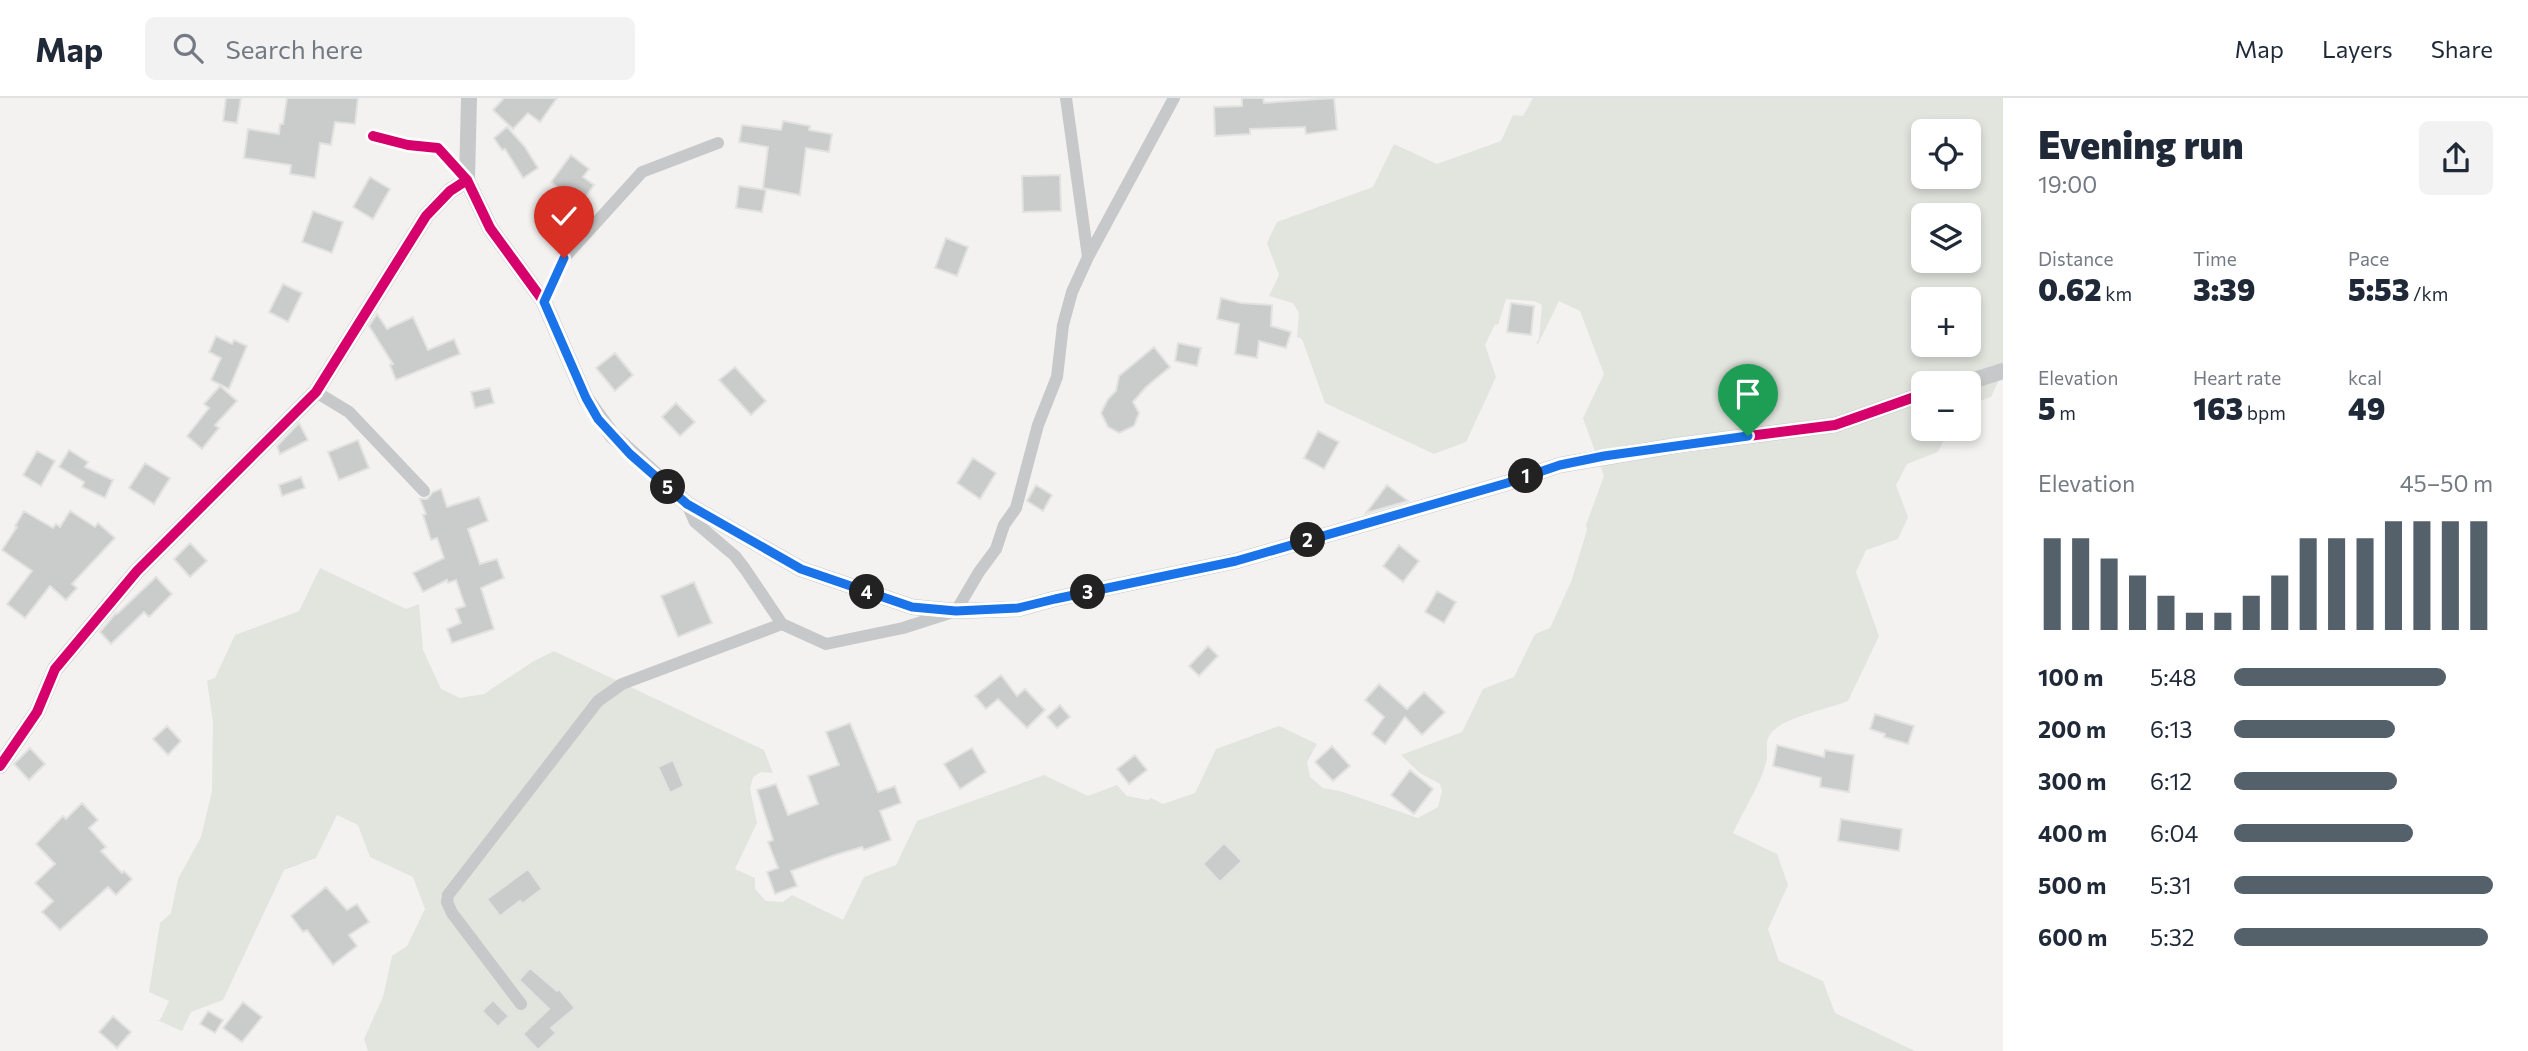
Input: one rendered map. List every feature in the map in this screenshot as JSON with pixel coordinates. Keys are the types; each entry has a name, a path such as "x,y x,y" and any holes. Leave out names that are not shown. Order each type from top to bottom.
{"street":[{"path":"467,180 469,98"},
{"path":"1066,98 1088,257"},
{"path":"687,504 695,522 735,556 782,624 826,644 903,628 956,611 979,572 996,550 1004,526 1016,509 1038,425 1057,377 1063,325 1072,292 1088,257 1174,98"},
{"path":"373,136 408,145 438,148 467,180 490,228 544,302 598,419 630,454 687,504 801,569 912,607 956,611 1018,608 1236,561 1507,483 1560,465 1679,444 1835,425 1911,398"},
{"path":"544,302 564,258 642,172 718,143"},
{"path":"0,766 37,712 55,669 137,571 316,392 426,216 450,191 467,180"},
{"path":"1981,378 2003,372"},
{"path":"316,392 349,412 424,491"},
{"path":"521,1004 453,913 447,902 448,895 598,701 622,684 782,624"}],"shaded area":[{"path":"1533,98 2003,98 2003,371 1991,397 1981,401 1981,371 1911,371 1911,441 1943,441 1938,452 1907,464 1896,485 1908,517 1898,539 1866,550 1856,572 1879,636 1848,701 1796,718 1772,732 1763,771 1733,833 1777,854 1788,885 1768,929 1779,961 1823,981 1835,1013 1915,1051 368,1051 364,1039 383,997 392,956 407,946 425,909 413,877 370,857 358,825 337,815 316,858 284,870 223,1000 191,1012 182,1031 157,1020 160,1020 169,1001 149,992 160,923 171,913 178,879 201,837 212,791 213,722 207,681 215,678 235,635 299,611 320,568 406,609 419,604 423,650 441,689 460,698 484,694 554,651 764,750 773,773 761,772 753,777 750,789 757,823 735,869 755,878 755,889 766,901 783,902 792,895 843,920 864,877 896,865 917,821 1044,775 1088,796 1117,785 1127,796 1148,800 1151,798 1163,804 1195,793 1216,749 1279,726 1317,744 1307,762 1310,777 1323,788 1340,791 1418,818 1438,807 1442,791 1440,784 1420,773 1401,755 1462,732 1483,689 1514,677 1535,634 1550,628 1571,582 1587,530 1586,525 1604,476 1583,418 1604,374 1580,311 1559,301 1538,344 1542,305 1534,301 1506,299 1498,325 1495,324 1485,345 1496,377 1466,442 1434,454 1325,403 1302,339 1297,337 1299,313 1293,303 1269,296 1279,275 1267,243 1277,222 1373,187 1394,144 1437,164 1501,141 1513,115 1523,116"}],"building":[{"path":"226,98 241,98 237,123 223,121"},
{"path":"287,98 358,98 355,124 335,122 331,145 320,143 315,178 290,174 291,165 244,158 248,129 279,134"},
{"path":"504,98 557,98 540,122 528,113 513,129 493,110"},
{"path":"1242,98 1263,98 1264,103 1334,98 1337,130 1306,134 1305,127 1250,129 1250,134 1215,136 1214,107 1242,106"},
{"path":"783,121 832,134 829,152 806,148 800,195 763,188 768,147 739,142 742,125 781,130"},
{"path":"507,127 525,147 538,168 523,178 505,149 502,150 494,138"},
{"path":"571,155 589,169 583,177 594,185 580,205 551,182"},
{"path":"1060,175 1061,211 1023,212 1022,176"},
{"path":"370,177 390,189 373,219 353,207"},
{"path":"739,186 766,190 762,212 736,208"},
{"path":"313,211 343,222 332,253 302,242"},
{"path":"946,238 968,247 957,276 935,268"},
{"path":"283,284 302,293 288,322 269,312"},
{"path":"1221,298 1241,303 1272,305 1271,326 1291,332 1286,348 1259,341 1257,358 1235,354 1239,324 1217,319"},
{"path":"1511,303 1534,306 1531,335 1507,332"},
{"path":"377,314 387,329 413,317 428,350 454,339 460,354 396,380 390,365 393,364 369,326"},
{"path":"216,336 232,344 234,340 247,346 229,389 211,380 221,358 209,352"},
{"path":"1178,343 1201,348 1197,366 1175,361"},
{"path":"1154,347 1170,367 1133,402 1139,413 1134,426 1119,433 1108,427 1101,413 1108,399 1116,391 1119,376"},
{"path":"615,353 633,375 615,391 596,368"},
{"path":"735,367 766,401 751,415 719,380"},
{"path":"220,386 237,401 215,425 219,428 202,449 187,436 209,408 204,404"},
{"path":"490,388 494,403 475,408 471,392"},
{"path":"676,403 695,422 680,436 662,417"},
{"path":"299,423 308,440 280,454 277,446"},
{"path":"1318,431 1339,442 1324,469 1304,458"},
{"path":"358,440 369,468 339,480 328,452"},
{"path":"69,450 88,462 85,467 113,480 105,498 82,487 84,482 59,467"},
{"path":"37,451 55,461 41,486 23,475"},
{"path":"973,458 996,473 980,499 957,483"},
{"path":"145,463 170,478 154,504 129,488"},
{"path":"301,477 305,488 282,496 279,485"},
{"path":"1036,485 1052,495 1043,511 1027,501"},
{"path":"1387,485 1408,501 1366,513"},
{"path":"441,489 447,507 479,497 488,521 468,529 480,564 497,559 504,578 481,588 494,629 452,643 447,629 461,623 456,609 465,606 456,580 448,583 447,580 423,592 413,573 444,558 437,538 431,540 420,499 427,499 433,492"},
{"path":"24,511 53,528 56,524 60,527 70,511 95,527 98,523 115,538 72,584 77,588 66,600 50,586 25,618 7,604 32,571 2,550"},
{"path":"190,543 207,561 190,577 174,559"},
{"path":"1399,545 1419,561 1403,582 1383,566"},
{"path":"156,577 172,594 149,617 144,612 111,644 100,632 116,613"},
{"path":"694,582 712,623 678,637 661,596"},
{"path":"1437,591 1456,602 1444,623 1425,612"},
{"path":"1208,646 1218,656 1199,676 1189,666"},
{"path":"1001,675 1017,696 1025,689 1045,710 1027,728 998,699 986,709 975,696"},
{"path":"1379,684 1407,709 1424,692 1445,712 1422,735 1405,717 1385,744 1372,734 1384,717 1365,700"},
{"path":"1060,705 1070,717 1057,728 1047,717"},
{"path":"1875,714 1914,726 1908,744 1884,737 1885,734 1870,729"},
{"path":"850,723 878,792 895,786 901,803 880,811 891,840 864,850 862,847 835,855 791,871 797,886 775,894 767,872 778,868 768,842 773,840 757,790 776,784 788,815 818,804 808,776 839,765 826,732"},
{"path":"167,726 181,741 168,755 153,739"},
{"path":"1777,745 1824,757 1825,750 1854,755 1849,792 1820,787 1821,778 1773,766"},
{"path":"1332,746 1350,766 1333,781 1315,762"},
{"path":"30,748 45,764 29,780 14,764"},
{"path":"972,748 986,772 960,789 944,764"},
{"path":"1135,755 1147,770 1129,784 1117,769"},
{"path":"673,760 684,786 670,793 658,767"},
{"path":"1410,770 1433,789 1414,814 1391,795"},
{"path":"82,803 98,820 89,828 106,847 101,851 122,873 124,871 132,879 116,895 108,887 60,930 42,912 53,901 35,883 55,864 36,844 63,816 66,819"},
{"path":"1841,819 1902,829 1899,851 1838,841"},
{"path":"1224,843 1242,861 1220,882 1203,864"},
{"path":"528,869 542,889 500,916 487,899"},
{"path":"326,887 347,910 357,904 369,922 349,935 357,946 333,965 307,930 303,932 291,916"},
{"path":"530,968 557,991 559,989 575,1008 551,1028 556,1033 538,1050 523,1034 549,1009 519,980"},
{"path":"493,1000 509,1016 498,1027 482,1011"},
{"path":"243,1002 262,1017 242,1042 223,1028"},
{"path":"208,1011 223,1020 215,1033 200,1024"},
{"path":"113,1016 131,1032 117,1048 99,1032"}],"cycle path":[{"path":"373,136 408,145 438,148 467,180 490,228 544,302 586,399 598,419 630,454 687,504 801,569 913,607 956,611 1018,609 1236,561 1507,483 1560,465 1679,445 1835,425 1911,398"},
{"path":"0,766 37,712 55,669 137,571 316,392 426,216 450,191 467,180"}],"route":[{"path":"564,258 544,302 586,398 598,419 630,454 687,504 801,569 912,607 929,610 982,611 1018,608 1236,561 1507,483 1560,465 1679,444 1748,436"}]}
